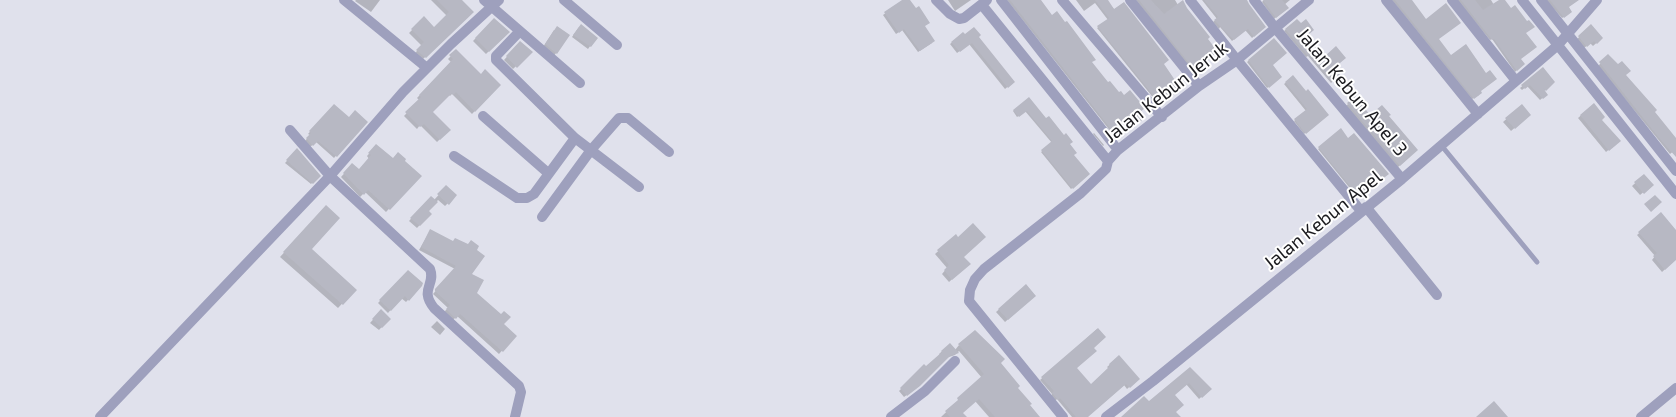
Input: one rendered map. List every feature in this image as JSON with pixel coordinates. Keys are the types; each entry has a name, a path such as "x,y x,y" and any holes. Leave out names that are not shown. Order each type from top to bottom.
{"street":[{"path":"344,0 427,68"},
{"path":"484,0 496,4 520,31 580,83"},
{"path":"564,0 617,45"},
{"path":"936,0 950,14 959,19 964,18 985,2"},
{"path":"1000,0 1118,150"},
{"path":"1062,0 1162,117"},
{"path":"1130,0 1199,86"},
{"path":"1190,0 1237,60 1437,294"},
{"name":"Jalan Kebun Apel 3","path":"1254,0 1276,29 1402,179"},
{"name":"Jalan Kebun Jeruk","path":"985,2 1108,161 1118,150 1199,86 1237,60 1309,0"},
{"path":"1386,0 1478,114"},
{"path":"1452,0 1516,81"},
{"path":"1522,0 1676,194"},
{"path":"1541,0 1676,170"},
{"name":"Jalan Kebun Apel","path":"1106,417 1402,179 1558,45 1597,0"},
{"path":"100,417 330,176 403,92 496,4"},
{"path":"520,31 496,56 496,60 575,138 639,188"},
{"path":"482,116 548,173"},
{"path":"542,217 591,150 618,118 628,118 669,152"},
{"path":"290,130 330,176 430,269 432,273 428,286 428,301 519,386 521,392 515,417"},
{"path":"454,156 517,198 527,198 534,194 575,138"},
{"path":"1062,417 969,301 970,290 975,278 984,269 1081,192 1106,170 1108,161"},
{"path":"896,416 955,361"},
{"path":"1641,417 1676,388"}],"lane":[{"path":"1440,145 1537,262"}],"building":[{"path":"437,0 462,0 474,12 426,58 416,50 424,42 411,29 424,16 434,27 449,12"},
{"path":"902,0 910,0 916,8 919,6 930,23 925,26 935,41 920,51 904,29 899,33 884,12"},
{"path":"1010,0 1041,0 1052,15 1057,11 1065,22 1067,21 1096,60 1092,62 1108,82 1110,81 1124,95 1130,90 1145,108 1139,113 1144,119 1117,137"},
{"path":"1095,0 1108,0 1114,9 1124,2 1169,60 1164,64 1181,89 1169,98 1165,94 1157,100 1097,26 1109,18"},
{"path":"1139,0 1151,0 1164,14 1183,0 1210,37 1208,39 1218,52 1202,64 1204,66 1196,72"},
{"path":"1204,0 1247,0 1266,27 1254,37 1248,29 1234,40 1214,20 1218,17"},
{"path":"1263,0 1282,0 1289,8 1276,18"},
{"path":"1395,0 1412,0 1426,19 1446,3 1461,23 1439,39 1451,55 1466,44 1486,73 1490,70 1497,79 1474,99"},
{"path":"1461,0 1475,0 1483,10 1499,0 1505,0 1511,8 1515,5 1527,21 1529,20 1535,27 1526,33 1537,47 1521,59 1525,64 1517,71 1494,39 1492,40"},
{"path":"1550,0 1579,0 1569,7 1572,12 1564,18"},
{"path":"494,18 510,32 489,52 475,38"},
{"path":"1297,19 1301,23 1306,19 1314,30 1308,35 1325,56 1336,46 1346,58 1334,68 1341,76 1333,82 1285,29"},
{"path":"581,24 598,38 591,47 573,35"},
{"path":"1591,24 1603,38 1597,44 1594,41 1587,47 1578,36"},
{"path":"557,26 570,35 557,54 545,44"},
{"path":"974,27 981,35 979,37 1015,82 1008,88 972,43 960,52 951,42 963,32 965,34"},
{"path":"1274,38 1287,53 1273,65 1282,77 1269,88 1248,60"},
{"path":"520,41 533,52 517,68 506,56"},
{"path":"456,49 481,74 485,69 501,85 475,112 456,92 453,95 452,93 433,112 451,130 440,140 424,124 420,127 405,112 421,97 419,95 453,59 449,55"},
{"path":"1608,54 1618,64 1622,61 1631,71 1626,75 1657,110 1655,112 1676,138 1676,157 1599,62"},
{"path":"1543,67 1555,82 1546,91 1543,88 1548,95 1543,99 1530,85 1525,89 1521,85"},
{"path":"1293,75 1306,91 1308,89 1329,115 1306,134 1294,119 1307,109 1285,82"},
{"path":"1355,96 1370,115 1382,105 1418,150 1400,166 1347,103"},
{"path":"1029,97 1046,118 1049,116 1064,135 1066,133 1073,142 1070,144 1077,153 1074,155 1090,174 1073,189 1041,150 1052,141 1027,111 1019,117 1013,110"},
{"path":"1594,103 1605,117 1602,120 1621,141 1609,151 1580,115"},
{"path":"334,104 349,117 355,110 368,122 337,157 318,141 313,146 306,138 311,133 309,131"},
{"path":"1522,104 1531,115 1515,129 1505,118"},
{"path":"1341,128 1348,138 1354,133 1389,174 1359,197 1318,147"},
{"path":"376,144 393,158 398,152 422,176 390,210 368,190 364,195 343,173 352,163 359,169 371,155 368,153"},
{"path":"297,148 321,176 313,184 286,160"},
{"path":"1644,174 1654,185 1644,194 1634,182"},
{"path":"446,185 457,195 449,205 437,194"},
{"path":"1655,195 1662,202 1651,212 1644,204"},
{"path":"431,196 438,202 429,211 432,214 420,226 410,218"},
{"path":"326,205 340,218 312,249 357,290 343,305 283,252"},
{"path":"1661,212 1676,230 1676,260 1665,270 1653,256 1657,253 1638,232"},
{"path":"973,223 986,237 964,257 971,264 952,280 944,270 949,265 937,250 956,234 958,237"},
{"path":"430,229 453,241 455,238 468,244 471,240 479,246 477,250 485,256 472,274 484,280 477,293 501,314 504,311 511,317 504,324 517,336 503,352 460,314 456,319 446,309 450,305 435,291 456,266 421,247"},
{"path":"408,270 423,283 422,286 409,301 405,296 391,311 379,300"},
{"path":"1026,284 1036,296 1008,320 998,309"},
{"path":"381,309 391,319 382,328 372,319"},
{"path":"1098,328 1106,337 1094,348 1097,351 1077,368 1091,384 1119,355 1140,379 1130,388 1126,384 1088,417 1076,417 1060,398 1058,400 1052,393 1054,391 1041,377"},
{"path":"975,330 1005,359 1001,363 1020,386 1018,388 1040,417 995,417 979,399 963,413 967,417 950,417 945,411 984,374 958,344"},
{"path":"950,343 959,353 950,356 920,386 907,396 900,388 924,364 926,366"},
{"path":"1190,367 1212,389 1202,398 1189,383 1175,395 1184,405 1176,412 1181,417 1121,417 1144,396 1149,401"},
{"path":"1494,401 1508,417 1476,417"}]}
